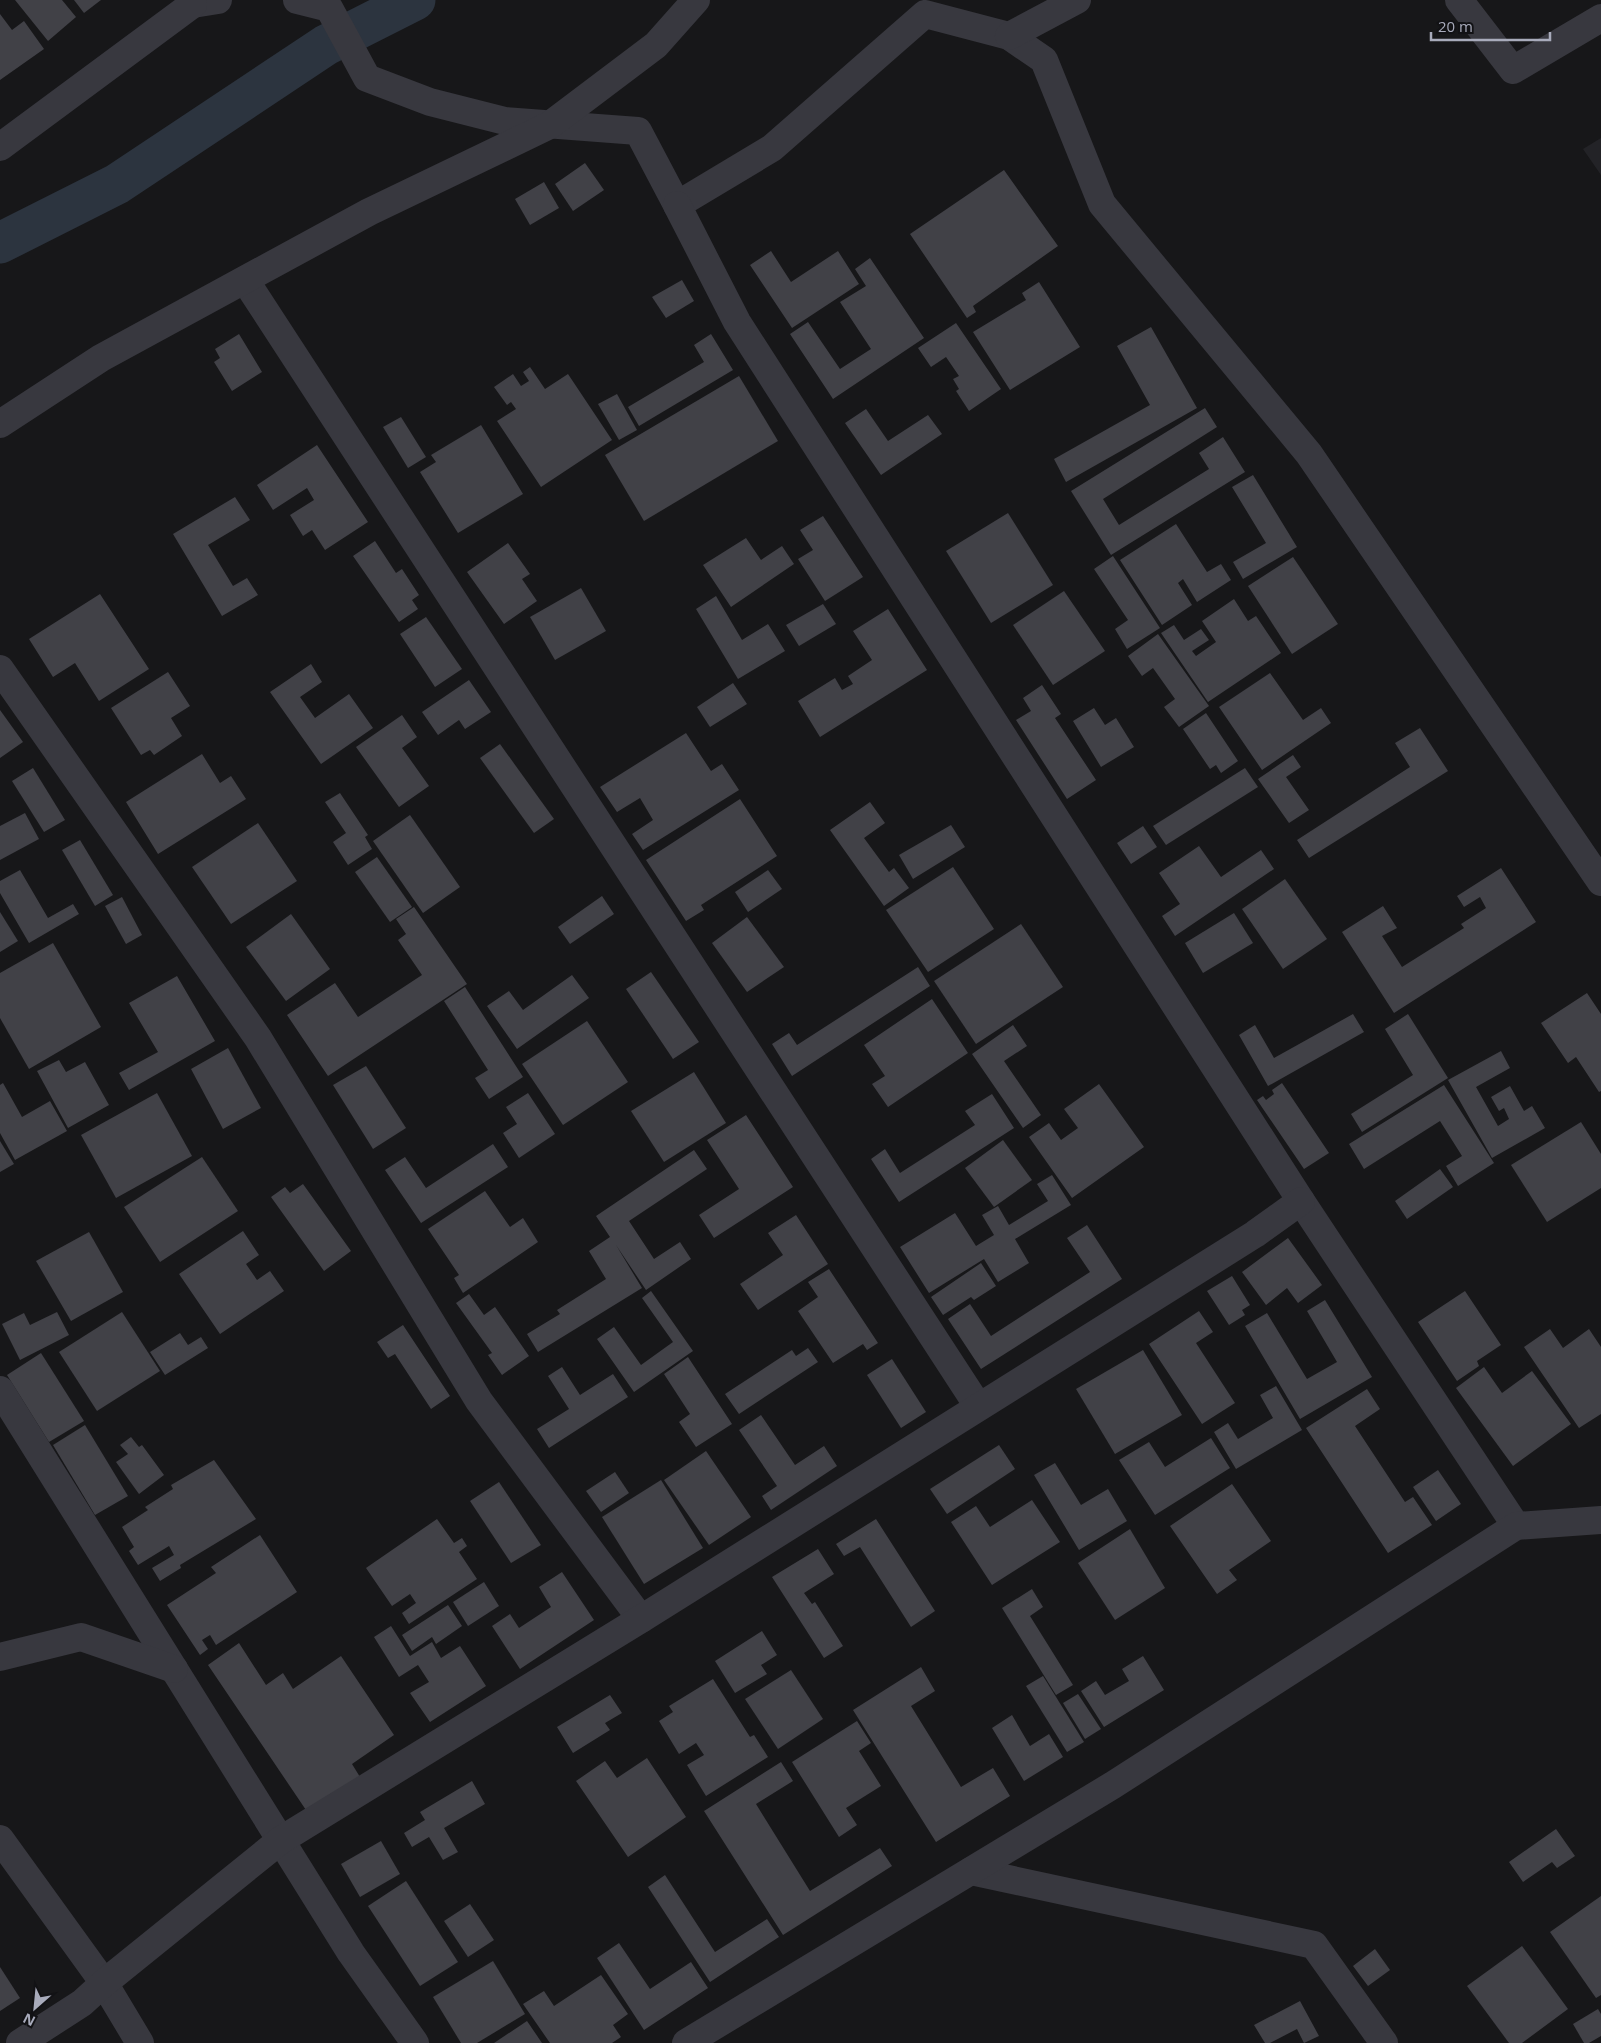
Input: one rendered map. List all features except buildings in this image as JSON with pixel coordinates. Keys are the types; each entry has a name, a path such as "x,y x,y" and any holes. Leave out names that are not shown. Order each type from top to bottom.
{"street":[{"path":"297,0 334,4 367,78 430,102 504,121 638,131 737,322 1301,1201 1516,1526"},
{"path":"0,424 101,358 369,212 550,125 656,46 696,0"},
{"path":"1009,36 1078,0"},
{"path":"1459,0 1512,70 1601,18"},
{"path":"0,147 200,1"},
{"path":"677,205 772,148 924,14 1009,36 1044,60 1102,204 1309,454 1601,882"},
{"path":"245,280 978,1406"},
{"path":"0,669 258,1038 480,1401 641,1619"},
{"path":"20,2043 82,2003 104,1983 281,1840 641,1619 1254,1234 1301,1201"},
{"path":"0,1390 351,1953 415,2043"},
{"path":"686,2043 1113,1785 1516,1526 1601,1520"},
{"path":"0,1657 81,1637 174,1669"},
{"path":"0,1839 104,1983 140,2043"},
{"path":"971,1870 1314,1945 1384,2043"}],"shaded area":[{"path":"1601,138 1601,175 1583,149"}],"waterway":[{"path":"0,243 117,184 326,45 415,0"}]}
